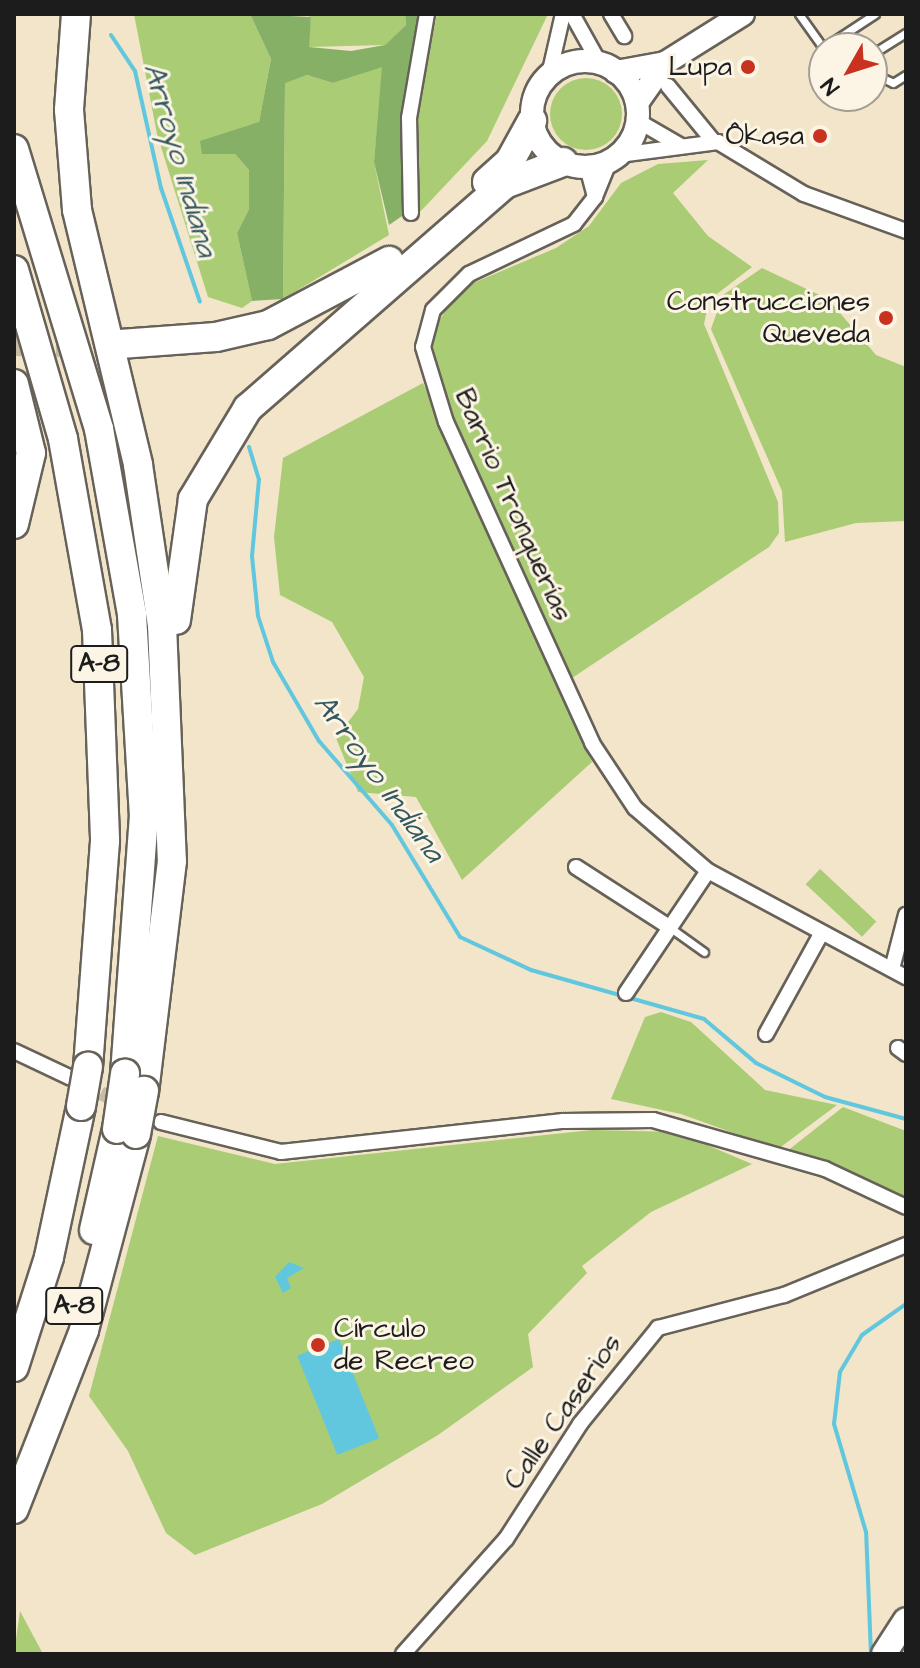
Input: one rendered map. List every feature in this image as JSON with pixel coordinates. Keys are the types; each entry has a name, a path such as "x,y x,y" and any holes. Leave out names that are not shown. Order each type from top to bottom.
{"highway":[{"path":"76,14 69,82 73,183 154,557 172,861"},
{"path":"120,344 216,337 291,316 376,271 497,174 532,121"},
{"name":"A-8","path":"14,149 99,429 132,615 144,828 135,1082 138,1128 14,1478"},
{"path":"135,1082 172,861 179,561 210,463 248,408 309,348 505,184 567,162"},
{"path":"497,174 567,162"},
{"name":"A-8","path":"14,270 63,439 97,630 105,841 79,1073 81,1106 49,1257 14,1367"},
{"path":"14,384 31,453 14,524"},
{"path":"14,1509 84,1330 138,1128"}],"main road":[{"path":"665,63 614,159 567,162 532,121 549,75 578,62 608,68 665,63 743,14"},
{"path":"608,68 637,112"},
{"path":"884,1654 906,1620"}],"street":[{"path":"411,213 409,118 427,14"},
{"path":"549,75 563,14"},
{"path":"572,14 608,68"},
{"path":"611,14 624,36"},
{"path":"668,86 714,142 804,194 906,231"},
{"path":"637,112 685,147"},
{"path":"614,159 714,142"},
{"name":"Barrio Tronquerías","path":"614,159 595,197 564,231 445,292 424,329 425,362 592,743 635,808 708,871 906,977"},
{"path":"567,162 595,197"},
{"path":"576,867 664,923"},
{"path":"626,993 664,923 708,871"},
{"path":"892,969 906,915"},
{"path":"766,1034 821,934"},
{"path":"14,1051 79,1073"},
{"path":"138,1128 281,1152 595,1118 653,1120 825,1169 906,1207"},
{"name":"Calle Caserios","path":"403,1654 506,1539 580,1424 658,1328 820,1283 906,1245"}],"lane":[{"path":"848,32 875,14"},
{"path":"801,15 812,32"},
{"path":"888,44 906,33"},
{"path":"888,81 893,83 906,75"},
{"path":"664,923 704,952"}],"green space":[{"path":"134,14 250,14 271,59 259,122 202,154 235,154 249,170 249,209 237,233 252,301 242,308 208,297 157,134"},
{"path":"250,14 311,17 309,47 351,51 385,45 406,25 405,14 423,14 404,120 405,214 389,225 374,162 382,67 333,83 307,75 285,83 283,299 252,301 237,233 249,209 249,170 235,154 202,154 200,141 259,122 271,59"},
{"path":"302,14 405,14 406,25 385,45 308,47 311,17"},
{"path":"437,14 548,14 487,141 419,213 414,123"},
{"path":"383,66 374,162 389,235 283,299 285,82 307,75 333,83"},
{"path":"586,78 606,84 616,94 622,114 616,134 606,144 586,150 566,144 556,134 550,114 556,94 566,84"},
{"path":"708,160 673,193 708,236 752,267 709,300 704,324 778,502 779,533 769,547 569,680 435,383 427,340 459,289 556,248 589,226 621,183 658,164"},
{"path":"762,268 828,299 876,355 906,367 906,521 856,523 785,542 782,491 711,329 723,295"},
{"path":"423,383 592,762 462,880 416,797 358,792 336,738 358,709 364,677 332,622 280,595 274,537 283,458"},
{"path":"820,869 876,922 862,937 806,884"},
{"path":"661,1012 691,1022 765,1090 837,1105 778,1149 681,1114 611,1099 645,1017"},
{"path":"843,1107 906,1131 906,1199 786,1152"},
{"name":"Círculo de Recreo","path":"592,1130 676,1132 752,1164 651,1212 582,1266 587,1273 528,1334 533,1367 438,1435 322,1504 195,1555 166,1533 128,1451 89,1396 158,1136 275,1164"},
{"path":"20,1611 43,1654 14,1654"}],"water":[{"path":"289,1262 304,1268 287,1278 291,1288 283,1293 275,1277"},
{"path":"339,1339 379,1438 337,1455 297,1356"}],"waterway":[{"name":"Arroyo Indiana","path":"111,35 135,71 161,188 200,302"},
{"name":"Arroyo Indiana","path":"249,447 259,479 252,556 258,616 273,662 319,741 392,825 460,937 531,970 704,1019 756,1063 825,1097 906,1119"},
{"name":"Arroyo Indiana","path":"871,1654 866,1532 834,1424 840,1372 862,1335 906,1304"}],"tunnel":[{"path":"14,342 120,344"},
{"path":"82,1084 161,1122"}],"place":[{"name":"Lupa","path":"748,67"},
{"name":"Ôkasa","path":"820,136"},
{"name":"Construcciones Queveda","path":"886,318"},
{"name":"Círculo de Recreo","path":"318,1345"}]}
